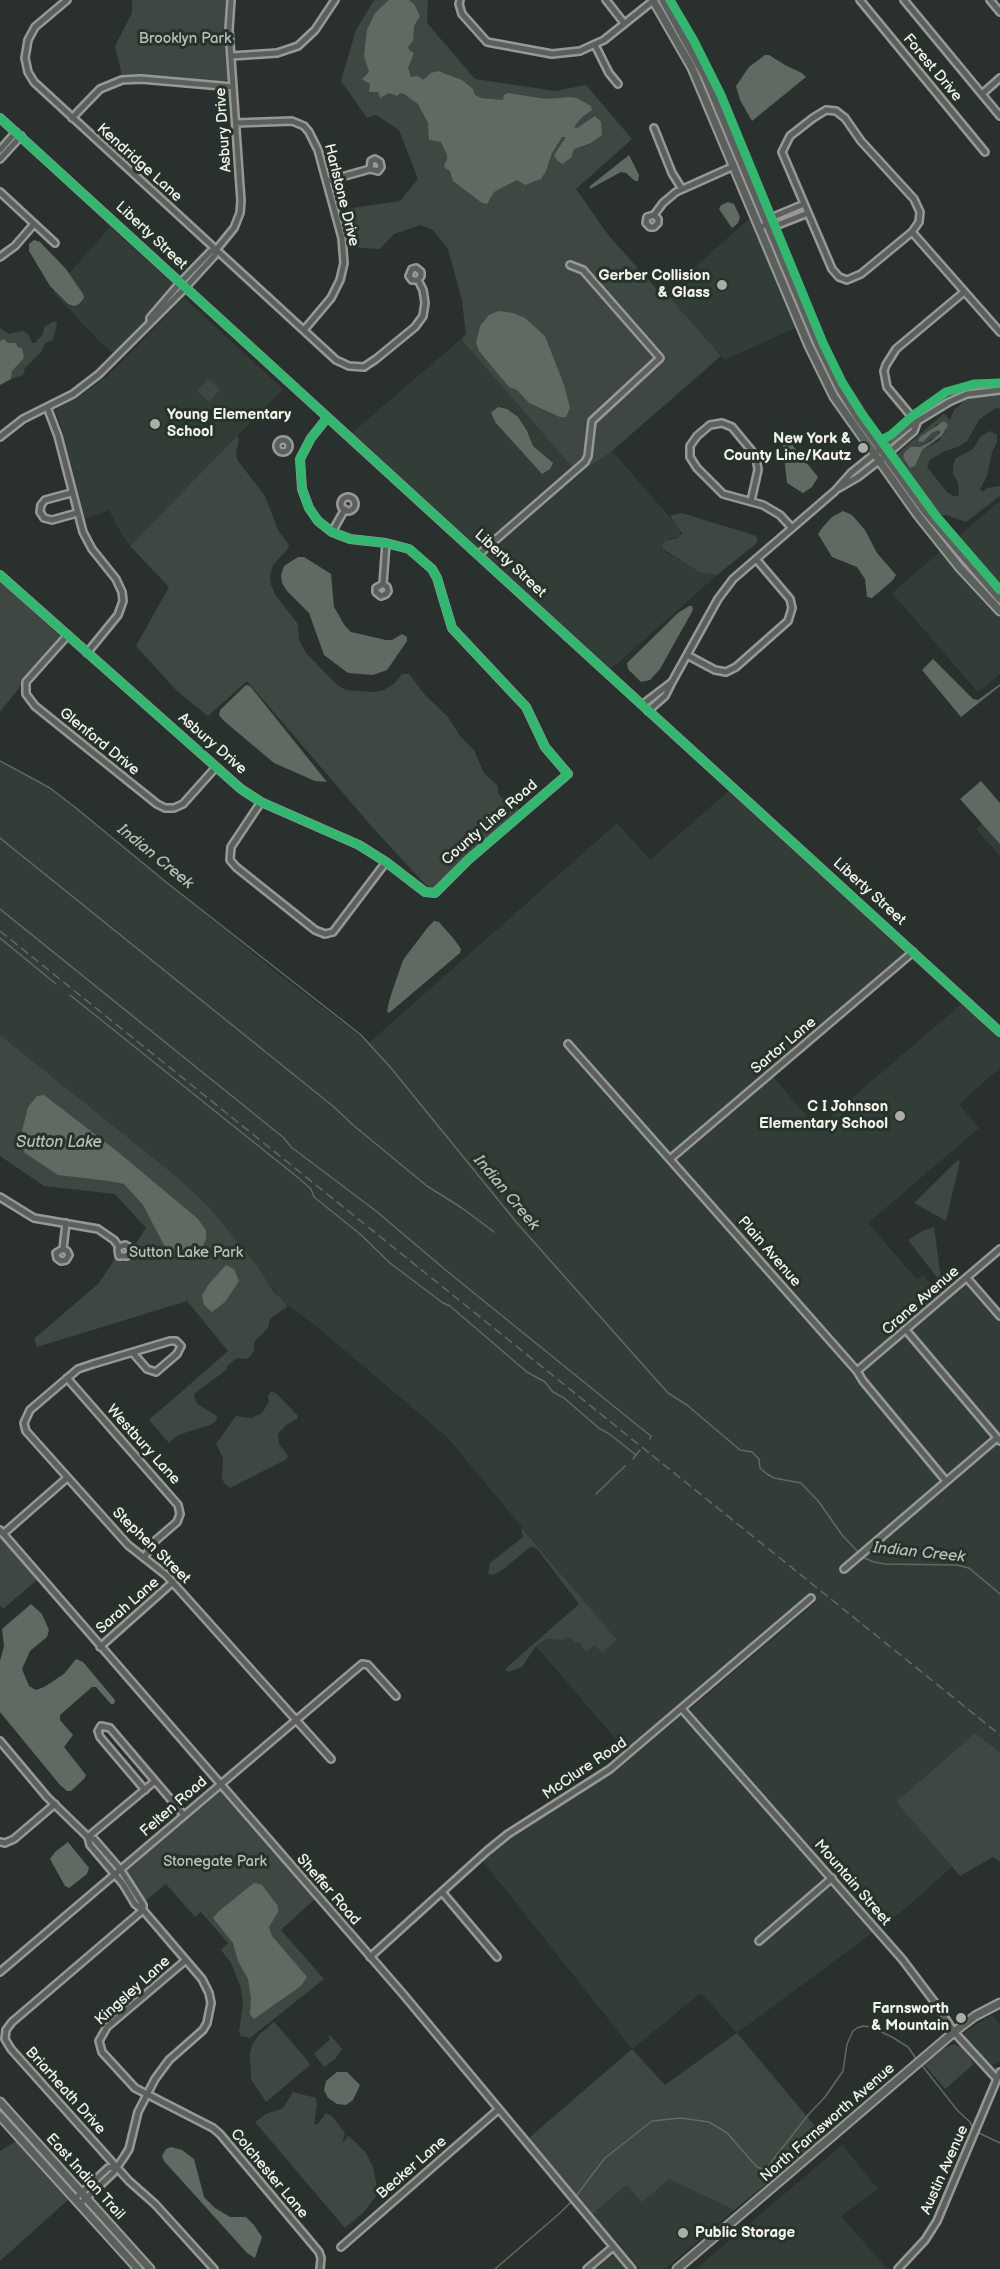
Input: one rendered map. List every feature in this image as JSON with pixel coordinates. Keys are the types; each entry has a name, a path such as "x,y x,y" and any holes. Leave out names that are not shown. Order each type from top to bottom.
{"main road":[{"path":"653,0 692,68 820,372 845,415 936,540 1000,611"},
{"path":"663,0 705,76 832,375 856,415 940,530 1000,599"},
{"name":"North Farnsworth Avenue","path":"677,2269 954,2032 975,2016 1000,2003"},
{"name":"East Indian Trail","path":"0,2102 150,2269"},
{"path":"0,2116 138,2269"}],"street":[{"name":"Kendridge Lane","path":"67,0 33,31 26,45 25,58 28,72 34,82 341,363 355,368 367,365 420,320 425,310 425,303 423,290 418,280"},
{"name":"Asbury Drive","path":"0,437 16,423 73,394 100,374 185,288 234,228 241,207 229,23 231,0"},
{"path":"231,56 278,53 298,46 315,30 335,0"},
{"path":"460,0 462,14 482,38 493,45 552,54 580,51 595,45 613,34 653,0"},
{"path":"606,0 624,23"},
{"name":"Forest Drive","path":"860,0 986,152"},
{"path":"904,0 1000,116"},
{"path":"990,0 1000,12"},
{"path":"595,45 609,73 618,84"},
{"path":"982,94 1000,78"},
{"path":"72,118 100,89 122,80 141,79 233,87"},
{"path":"826,110 836,111 845,118 861,141 918,205 919,222 912,232 861,274 848,280 839,277 832,268 804,204 783,158 783,148 790,136 813,118 826,110"},
{"name":"Liberty Street","path":"0,118 1000,1032"},
{"name":"Harlstone Drive","path":"236,123 284,120 304,126 316,143 343,244 344,263 332,298 304,330"},
{"path":"654,128 672,173 682,189"},
{"path":"0,150 18,134"},
{"path":"0,159 18,134"},
{"path":"654,215 663,203 682,189 734,166"},
{"path":"327,181 370,169"},
{"path":"0,192 55,243"},
{"path":"759,228 773,217 804,204"},
{"path":"767,224 775,226 808,213"},
{"path":"0,257 15,246 34,224"},
{"path":"912,232 1000,332"},
{"name":"Asbury Drive","path":"150,321 150,318 180,283 211,251 216,250"},
{"path":"478,555 585,462 588,456 592,421 660,358 584,270 570,265"},
{"path":"917,423 887,387 884,371 886,365 896,348 964,292"},
{"path":"648,711 665,696 718,599 733,579 835,491 858,477 908,427 957,398 979,391 1000,390"},
{"path":"47,407 58,436 83,532 92,549 119,584 123,601 117,618 87,653"},
{"path":"327,418 311,438 300,459 303,496 314,516 332,531 350,539 386,543 382,584"},
{"path":"751,501 758,470 756,456 732,427 722,423 710,425 692,441 690,451 692,461 723,494 771,509 791,527"},
{"path":"289,447 303,453"},
{"path":"72,493 45,500 40,506 40,512 44,518 51,520 77,513"},
{"path":"332,531 345,509"},
{"name":"County Line Road","path":"386,543 409,549 434,572 452,628 526,707 545,747 568,774 432,894"},
{"path":"687,655 715,670 726,672 736,667 788,621 792,613 790,599 756,559"},
{"name":"Asbury Drive","path":"0,575 241,789 261,802 349,840 386,862 425,892 432,894"},
{"name":"Glenford Drive","path":"67,636 26,682 26,694 30,702 161,807 170,809 178,807 216,767"},
{"path":"642,705 672,682"},
{"path":"261,802 231,847 230,860 315,930 325,934 336,928 386,862"},
{"name":"Sartor Lane","path":"670,1159 913,952"},
{"name":"Plain Avenue","path":"568,1044 857,1371 863,1382 946,1481"},
{"path":"0,1197 34,1218 98,1229 114,1239 119,1246"},
{"path":"63,1249 66,1223"},
{"name":"Crane Avenue","path":"857,1371 1000,1249"},
{"path":"967,1278 1000,1316"},
{"path":"844,1569 998,1439 906,1330"},
{"path":"67,1378 82,1367 170,1341 176,1341 181,1346 177,1354 156,1372 147,1369 133,1353"},
{"name":"Stephen Street","path":"67,1378 30,1410 24,1423 29,1436 128,1545 157,1566 173,1582 331,1759"},
{"name":"Westbury Lane","path":"67,1378 178,1505 180,1514 177,1522 155,1541 144,1558"},
{"path":"2,1532 67,1478"},
{"name":"Sheffer Road","path":"2,1532 370,1956 632,2269"},
{"name":"Sarah Lane","path":"100,1647 173,1582"},
{"name":"McClure Road","path":"370,1956 496,1843 608,1771 811,1598"},
{"name":"Felten Road","path":"0,1972 365,1663 396,1695"},
{"name":"Mountain Street","path":"682,1709 902,1959 954,2032 997,2079"},
{"path":"145,1790 99,1734 101,1726 110,1728 184,1815"},
{"path":"0,1741 55,1803 88,1837 94,1839 120,1869 144,1905 143,1910"},
{"path":"121,1761 131,1753"},
{"path":"88,1837 155,1781"},
{"path":"0,1842 5,1843 14,1839 55,1803"},
{"path":"77,2202 113,2173 127,2153 136,2118 146,2095 164,2067 203,2030 211,2004 206,1985 143,1910 135,1904 126,1888 90,1845 88,1837"},
{"path":"759,1941 832,1878"},
{"path":"442,1892 497,1957"},
{"name":"Briarheath Drive","path":"116,2166 11,2049 7,2044 5,2034 12,2022 143,1910"},
{"name":"Kingsley Lane","path":"146,2095 130,2084 105,2057 99,2041 107,2027 186,1960"},
{"name":"Austin Avenue","path":"898,2269 925,2240 937,2221 1000,2072"},
{"name":"Colchester Lane","path":"146,2095 213,2128 220,2134 319,2252 320,2269"},
{"name":"Becker Lane","path":"341,2247 499,2109"},
{"path":"116,2166 155,2204 214,2269"},
{"path":"587,2269 613,2247"}],"shaded area":[{"path":"751,217 797,327 725,360 666,293"},
{"path":"110,227 176,286 115,355 53,292"},
{"name":"Young Elementary School","path":"184,298 283,389 130,546 109,510 85,519 55,410 83,394 107,376"},
{"path":"461,339 578,474 612,451 681,530 679,537 670,539 664,551 699,572 717,575 611,669 352,433"},
{"path":"1000,501 1000,595 953,541"},
{"path":"941,551 1000,617 1000,674 978,692 892,593"},
{"path":"0,762 65,799 276,972 369,1043 617,823 650,860 730,790 907,952 770,1073 817,1128 964,1002 1000,1036 1000,1068 959,1104 979,1128 868,1223 917,1280 923,1275 945,1300 970,1279 1000,1314 1000,1752 975,1733 896,1802 952,1867 902,1911 881,1927 689,1710 816,1602 807,1596 628,1753 536,1646 547,1639 569,1637 572,1641 580,1642 582,1648 587,1651 594,1645 616,1640 447,1437 316,1326 280,1299 259,1268 208,1206 177,1177 0,1035"},
{"path":"1000,808 1000,856 976,829"},
{"path":"682,1715 872,1933 737,2033 701,1993 632,2049 482,1860 541,1813 616,1771"},
{"path":"992,2015 1000,2024 1000,2062 992,2065 969,2045 964,2037 965,2032"},
{"path":"842,2145 878,2189 841,2216 887,2269 696,2269"},
{"path":"669,2179 734,2210 665,2269 640,2269 593,2214 628,2185"},
{"path":"607,2246 626,2269 582,2269"}],"green space":[{"name":"Brooklyn Park","path":"132,0 227,0 226,26 230,73 228,79 223,82 137,75 122,76 115,46 132,13"},
{"path":"374,0 428,0 427,23 475,79 555,91 586,85 632,139 576,189 609,236 663,296 666,293 721,356 612,451 578,474 461,339 466,334 462,301 448,249 433,230 421,225 394,234 380,249 347,247 338,210 400,201 418,179 399,130 376,115 367,118 341,81 356,30"},
{"path":"686,48 704,79 744,174 726,140"},
{"path":"786,280 821,359 845,405 817,358"},
{"path":"54,321 57,324 53,340 45,343 42,351 25,368 23,375 11,379 12,371 22,355 22,348 4,339 0,341 0,328 9,334 23,331 28,334 32,343 35,343 43,334 44,327"},
{"path":"208,379 220,390 209,402 197,391"},
{"path":"1000,394 1000,409 997,408 985,415 979,420 967,441 930,460 927,467 947,492 958,496 957,480 953,474 956,458 973,449 981,436 990,431 997,435 987,476 980,489 983,492 987,488 1000,486 1000,496 966,522 939,515 895,456 942,415 945,414 950,420 954,410 966,399","holes":["937,424 946,431 939,441 922,450 912,468 913,447 920,447 938,435 939,430 923,442"]},
{"path":"237,436 239,440 236,453 238,461 265,496 278,530 289,545 273,565 270,576 271,585 276,596 298,624 299,640 306,653 337,685 346,690 373,692 384,690 395,683 402,674 409,674 474,750 484,773 498,786 498,793 504,800 515,804 519,810 457,864 433,890 373,828 247,681 208,716 176,690 136,646 169,587 130,546"},
{"path":"682,513 756,536 758,542 717,575 699,572 663,549 662,545 666,541 678,538 682,533 670,516"},
{"path":"0,581 60,636 0,712"},
{"name":"Sutton Lake Park","path":"0,1035 177,1177 208,1206 259,1268 274,1292 288,1306 270,1319 268,1328 254,1342 254,1350 250,1357 237,1358 228,1365 226,1370 194,1394 195,1401 199,1405 217,1416 216,1421 210,1425 178,1435 169,1443 149,1420 228,1351 187,1301 37,1347 34,1339 99,1283 116,1257 123,1262 131,1259 133,1248 146,1228 115,1194 44,1186 0,1156"},
{"path":"958,1160 960,1161 946,1221 914,1203"},
{"path":"934,1227 941,1279 939,1280 908,1240"},
{"path":"271,1391 277,1394 298,1416 278,1434 279,1444 288,1456 287,1459 230,1488 222,1478 223,1458 216,1444 236,1416 251,1418 262,1413 269,1402 268,1396"},
{"path":"521,1527 617,1640 602,1653 595,1645 587,1651 582,1648 580,1642 574,1642 569,1637 561,1640 547,1639 536,1646 522,1667 508,1672 505,1669 579,1604 537,1549 533,1547 501,1571 492,1575 488,1574 490,1563 523,1537"},
{"path":"0,1535 38,1579 3,1609 0,1605"},
{"path":"975,1733 1000,1752 1000,1862 993,1857 960,1876 896,1802"},
{"name":"Stonegate Park","path":"219,1790 316,1898 281,1930 324,1979 250,2038 241,2036 239,2031 243,2003 241,1988 231,1963 221,1950 228,1943 201,1912 195,1917 166,1884 144,1902 125,1871"},
{"path":"274,2022 309,2062 309,2066 266,2102 251,2079 250,2053 259,2035"},
{"path":"737,2033 824,2137 734,2210 669,2179 642,2202 627,2185 593,2214 529,2138 632,2049 665,2085"},
{"path":"328,2036 331,2036 342,2049 335,2059 324,2067 314,2054 330,2039"},
{"path":"954,2044 962,2048 974,2064 945,2089 923,2063 938,2051"},
{"path":"293,2092 316,2098 314,2123 317,2125 326,2113 332,2116 345,2133 342,2144 348,2136 366,2153 373,2167 376,2196 363,2213 345,2228 255,2122 266,2114 283,2108"},
{"path":"18,2140 70,2198 0,2261 0,2151"}],"water":[{"path":"389,0 409,0 414,4 420,16 414,26 413,41 408,47 414,53 408,68 411,77 418,76 423,80 431,73 438,71 462,80 473,89 475,95 481,98 503,100 504,95 508,93 546,99 577,98 591,106 592,110 574,127 577,128 595,116 601,122 602,135 591,143 574,149 571,158 562,164 554,155 566,137 562,137 541,179 525,185 517,180 494,192 487,204 482,203 453,181 450,171 444,165 447,155 441,142 429,140 428,123 418,104 400,93 397,96 389,93 380,98 378,92 369,92 370,84 362,79 369,72 364,56 367,30 375,13"},
{"path":"765,55 769,55 806,77 752,121 740,100 736,86 749,67"},
{"path":"629,155 639,175 638,181 621,172 590,189 590,186"},
{"path":"728,202 734,204 740,217 738,223 732,228 719,209 721,205"},
{"path":"34,240 40,242 66,269 83,294 84,298 79,304 74,306 68,304 50,286 29,251 29,244"},
{"path":"498,311 513,313 525,318 545,336 564,385 570,408 566,417 560,417 529,403 517,390 509,387 479,351 476,343 480,326 489,315"},
{"path":"4,339 22,348 24,358 12,371 11,379 0,385 0,341"},
{"path":"498,407 507,409 518,417 533,446 553,463 550,469 542,474 496,423 491,413"},
{"path":"944,421 948,425 942,436 922,450 915,466 910,468 903,457 905,452 911,447 920,447 931,441 940,433 939,430 923,442 918,441 920,437"},
{"path":"782,438 789,441 818,477 812,487 803,493 787,483"},
{"path":"843,511 852,515 865,530 877,553 896,575 872,598 867,597 865,579 857,567 832,557 818,534 832,517"},
{"path":"298,557 304,557 331,574 334,607 351,632 386,640 392,640 402,634 407,637 407,641 387,670 373,675 348,673 324,655 309,613 282,583 281,575 284,566"},
{"path":"692,606 693,610 660,669 650,680 641,682 628,669 627,663 678,613"},
{"path":"933,659 973,699 978,700 1000,684 1000,686 961,717 922,670"},
{"path":"246,685 250,686 327,782 315,781 274,763 224,721 219,715 220,710"},
{"path":"981,781 1000,803 1000,844 960,799"},
{"path":"434,921 439,922 454,939 461,949 460,953 389,1013 387,1011 390,998 403,960"},
{"name":"Sutton Lake","path":"44,1095 118,1152 197,1218 206,1230 203,1246 189,1255 172,1255 164,1245 143,1205 124,1184 58,1175 25,1153 19,1143 28,1107 37,1096"},
{"path":"226,1265 234,1269 239,1281 225,1302 212,1312 204,1305 202,1295"},
{"path":"31,1604 42,1614 49,1630 47,1637 30,1651 22,1669 29,1686 36,1690 44,1687 64,1674 76,1659 83,1662 115,1700 114,1704 111,1704 96,1687 92,1687 60,1715 60,1720 73,1735 64,1747 86,1775 71,1791 67,1791 60,1785 0,1712 0,1661 4,1646 2,1629"},
{"path":"68,1842 89,1868 87,1874 69,1888 65,1886 50,1859"},
{"path":"254,1883 262,1885 278,1906 278,1912 269,1927 272,1936 307,1977 301,1986 254,2019 250,2014 251,1998 248,1979 238,1961 233,1943 213,1918"},
{"path":"337,2072 347,2072 360,2085 353,2100 346,2105 337,2104 328,2098 324,2090 326,2081"},
{"path":"171,2147 182,2150 194,2159 204,2197 215,2208 230,2217 246,2217 254,2225 262,2237 255,2258 247,2253 164,2161 162,2156 166,2149"}],"waterway":[{"name":"Indian Creek","path":"0,761 50,788 361,1035 391,1068 517,1223 668,1393 687,1405 740,1450 752,1452 759,1459 760,1468 767,1474 774,1478 801,1483 859,1553"},
{"path":"0,838 334,1107 427,1186 494,1232"},
{"path":"0,909 284,1138 291,1147 376,1211 651,1436 650,1439"},
{"path":"0,938 56,984"},
{"path":"70,995 296,1176 311,1189 314,1197 360,1234 390,1263 450,1306 527,1372 545,1382 553,1392 564,1398 600,1429 636,1455"},
{"path":"633,1459 640,1450"},
{"path":"596,1494 625,1466"},
{"name":"Indian Creek","path":"862,1557 885,1564 957,1565 969,1568 1000,1594"},
{"path":"576,2196 605,2158 652,2121 681,2118 709,2122 727,2133 757,2167 765,2170 825,2097 843,2071 847,2044 853,2031 857,2028 871,2027 892,2037 908,2047 917,2060"},
{"path":"920,2063 958,2111 970,2122 973,2129"},
{"path":"977,2132 1000,2143"},
{"path":"495,2269 573,2200"}],"railway":[{"path":"0,931 1000,1735"}],"cycle path":[{"path":"670,0 721,95 823,343 842,382 862,414 936,516 1000,590"},
{"path":"0,118 1000,1032"},
{"path":"881,440 891,435 911,417 946,392 974,384 1000,383"},
{"path":"0,575 241,789 261,802 359,845 386,862 425,892 435,893 468,860 568,774 545,747 526,707 452,628 437,578 432,569 409,549 386,543 350,539 332,532 318,521 309,508 302,489 300,459 311,438 327,418"}],"place":[{"name":"Gerber Collision & Glass","path":"722,285"},
{"name":"Young Elementary School","path":"155,424"},
{"name":"New York & County Line/Kautz","path":"863,448"},
{"name":"C I Johnson Elementary School","path":"900,1116"},
{"name":"Farnsworth & Mountain","path":"961,2018"},
{"name":"Public Storage","path":"683,2233"}]}
